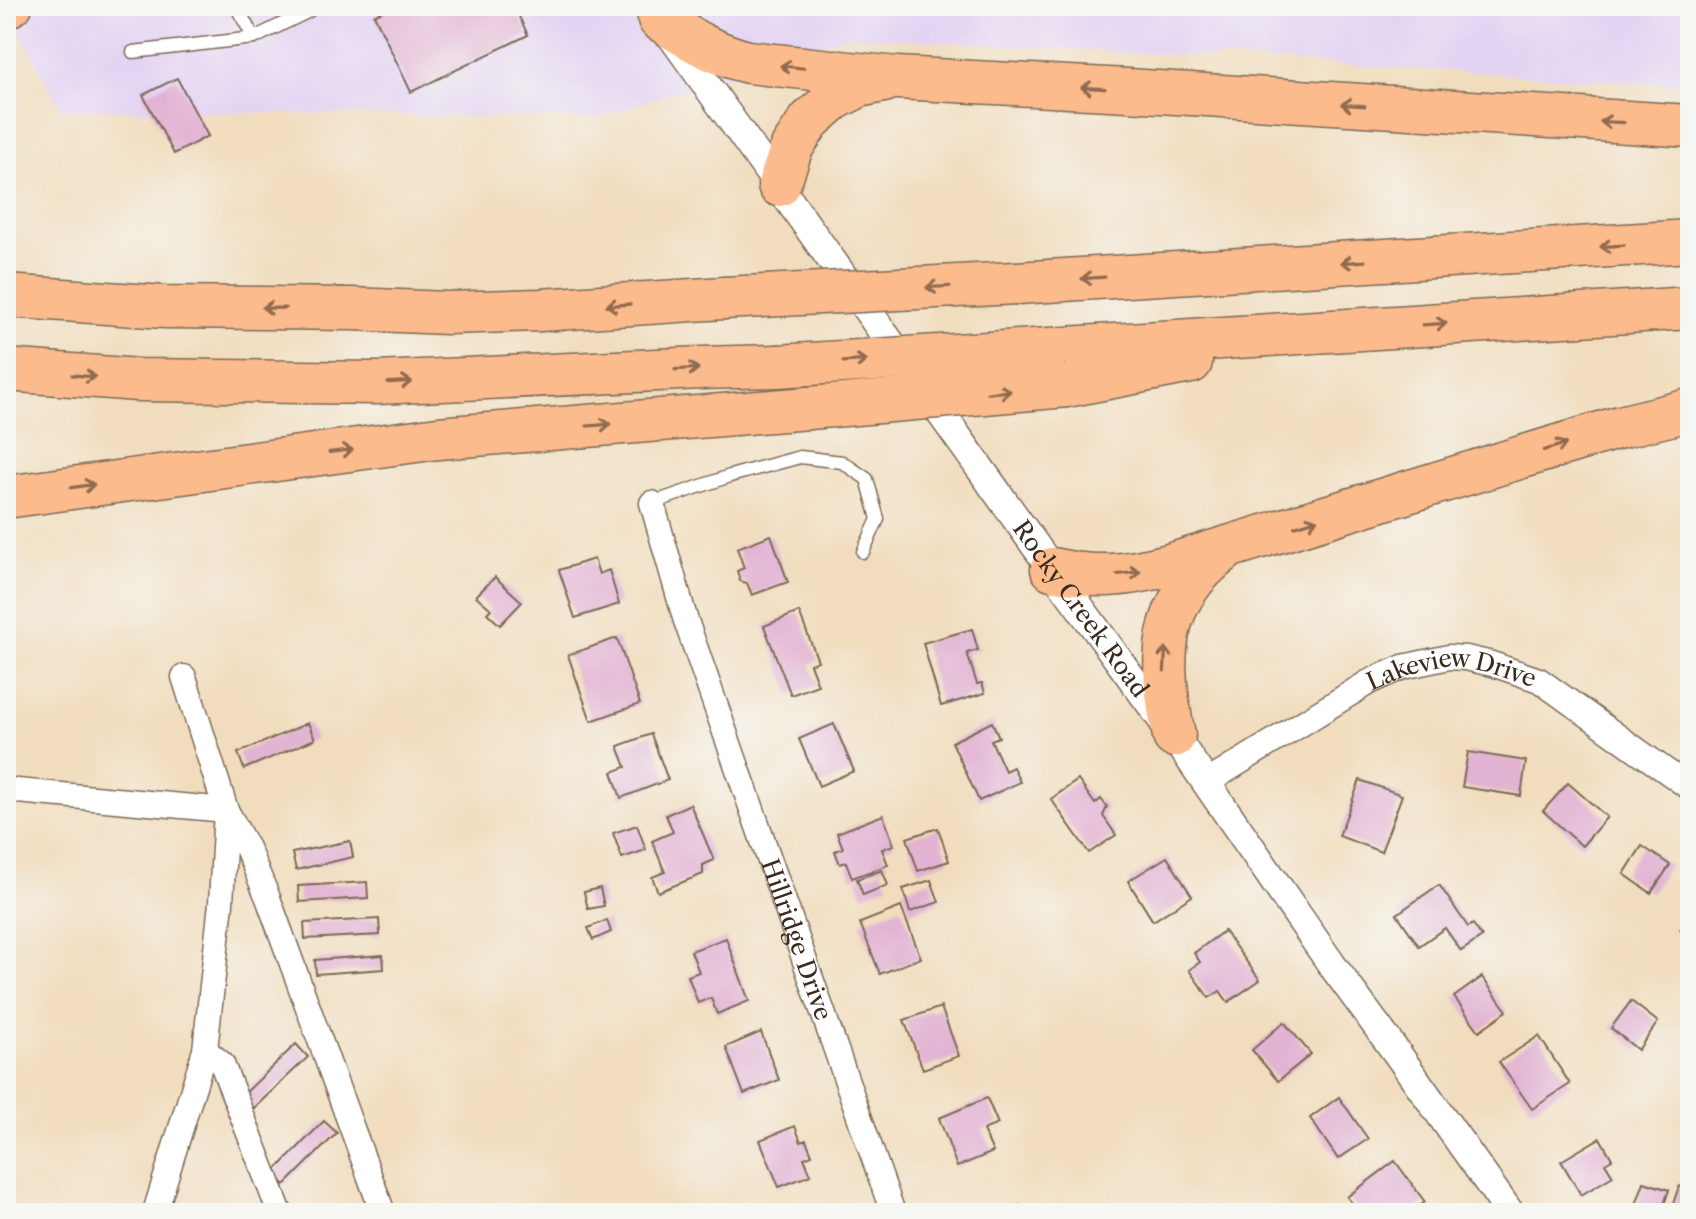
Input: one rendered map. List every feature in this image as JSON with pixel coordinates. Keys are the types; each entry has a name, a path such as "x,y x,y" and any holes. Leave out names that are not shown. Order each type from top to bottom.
{"highway":[{"path":"655,12 710,50 748,62 897,78 1690,126"},
{"path":"779,185 792,147 810,120 834,99 859,86 897,78"},
{"path":"6,296 165,307 447,313 540,310 1690,241"},
{"path":"6,370 138,380 377,383 777,366 1690,308"},
{"path":"6,497 438,438 1067,386 1189,362 1312,332"},
{"path":"1052,569 1102,577 1136,573 1620,427 1690,410"},
{"path":"1174,736 1166,698 1164,665 1167,635 1189,585 1206,565 1231,546"}],"main road":[{"path":"6,11 14,6"}],"street":[{"name":"Rocky Creek Road","path":"655,12 1174,736 1332,965 1510,1213"},
{"name":"Hillridge Drive","path":"652,503 685,618 893,1213"},
{"name":"Lakeview Drive","path":"1206,783 1369,682 1403,667 1449,657 1492,664 1539,680 1690,788"},
{"path":"184,677 226,810 247,848 268,898 383,1213"},
{"path":"6,790 226,810"},
{"path":"156,1212 205,1050 221,903 226,810"},
{"path":"205,1050 222,1064 280,1213"}],"lane":[{"path":"236,6 254,38"},
{"path":"133,52 254,38 309,11"},
{"path":"652,503 730,476 800,457 842,462 867,479 878,519 863,552"}],"shaded area":[{"path":"6,6 1690,6 1690,85 845,36 594,119 61,109"}],"building":[{"path":"392,6 514,6 528,35 411,92 374,15"},
{"path":"177,78 208,136 174,154 143,95"},
{"path":"771,535 788,582 752,595 747,583 740,581 737,571 744,568 737,548"},
{"path":"594,559 599,574 609,570 619,604 575,618 559,570"},
{"path":"495,577 522,602 500,625 487,613 491,609 476,596"},
{"path":"799,612 818,661 810,664 818,685 791,695 764,626"},
{"path":"972,629 978,650 967,653 977,684 982,683 985,693 941,706 923,643"},
{"path":"617,638 640,704 591,721 568,655"},
{"path":"992,722 999,737 991,740 1005,771 1013,767 1020,782 979,801 952,742"},
{"path":"308,723 315,739 244,769 238,753"},
{"path":"834,724 854,771 819,786 799,739"},
{"path":"651,734 668,780 621,798 612,772 626,767 618,746"},
{"path":"1468,752 1526,761 1521,796 1462,787"},
{"path":"1078,780 1095,804 1101,799 1107,807 1103,816 1116,835 1089,853 1051,799"},
{"path":"1360,780 1402,795 1381,852 1339,836"},
{"path":"1568,783 1607,817 1582,846 1543,811"},
{"path":"690,804 714,860 703,865 703,874 658,892 652,877 665,872 652,841 673,832 666,815"},
{"path":"883,815 894,845 882,849 888,865 852,878 846,862 840,864 835,851 843,848 837,833"},
{"path":"637,825 646,850 622,858 613,833"},
{"path":"938,828 949,861 918,871 907,838"},
{"path":"350,841 353,857 296,870 292,853"},
{"path":"1642,846 1670,865 1651,893 1624,874"},
{"path":"1167,857 1192,896 1153,921 1128,881"},
{"path":"882,870 888,885 863,895 857,879"},
{"path":"931,880 939,902 910,912 903,889"},
{"path":"367,882 368,898 299,902 298,886"},
{"path":"1437,886 1468,927 1473,924 1482,937 1461,951 1445,928 1419,946 1397,914"},
{"path":"600,888 604,906 588,909 584,892"},
{"path":"901,907 921,958 880,974 860,923"},
{"path":"1690,916 1690,938 1680,930"},
{"path":"379,919 380,935 305,939 304,923"},
{"path":"607,920 611,932 593,940 588,928"},
{"path":"1224,931 1260,980 1228,1002 1220,991 1209,998 1189,970 1200,962 1194,953"},
{"path":"726,938 749,1001 717,1014 711,998 698,1003 688,976 699,972 691,951"},
{"path":"383,955 384,969 316,974 315,960"},
{"path":"1482,977 1507,1011 1479,1031 1454,997"},
{"path":"1631,1001 1658,1022 1638,1050 1611,1028"},
{"path":"941,1007 959,1056 923,1069 904,1020"},
{"path":"1284,1022 1311,1054 1278,1081 1252,1050"},
{"path":"761,1032 779,1080 744,1094 726,1047"},
{"path":"1539,1036 1570,1084 1532,1109 1499,1062"},
{"path":"296,1044 308,1057 254,1108 242,1096"},
{"path":"1339,1097 1368,1139 1338,1159 1310,1118"},
{"path":"987,1098 998,1124 983,1130 993,1152 957,1167 939,1118"},
{"path":"324,1121 337,1133 285,1185 273,1173"},
{"path":"795,1126 801,1142 806,1140 812,1155 804,1158 811,1175 779,1187 760,1140"},
{"path":"1600,1138 1612,1159 1605,1163 1613,1176 1581,1195 1561,1161"},
{"path":"1395,1161 1425,1202 1411,1213 1360,1213 1347,1197"},
{"path":"1644,1182 1669,1190 1661,1213 1633,1213"},
{"path":"1679,1186 1690,1190 1690,1213 1670,1213"},
{"path":"1020,1205 1023,1213 998,1213"}]}
